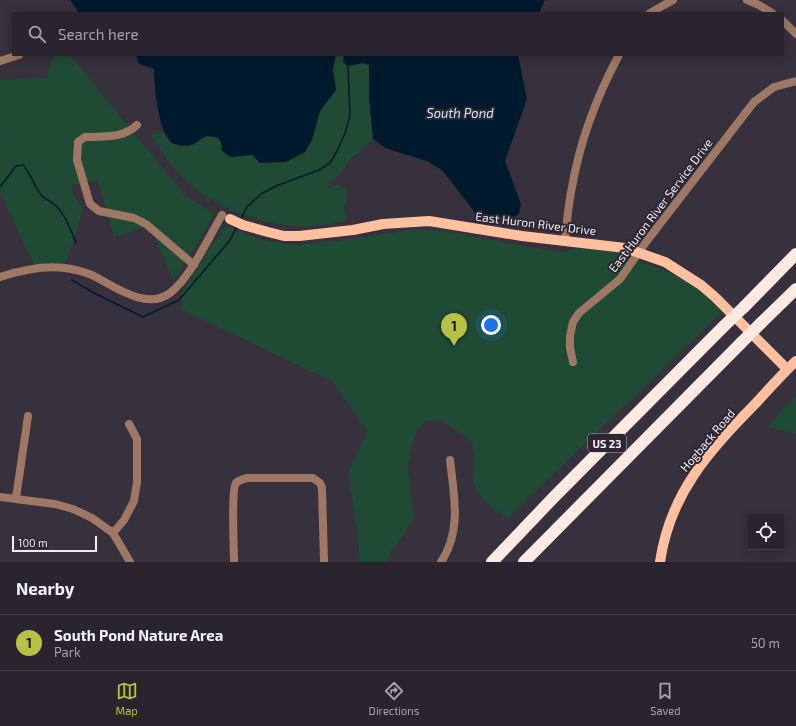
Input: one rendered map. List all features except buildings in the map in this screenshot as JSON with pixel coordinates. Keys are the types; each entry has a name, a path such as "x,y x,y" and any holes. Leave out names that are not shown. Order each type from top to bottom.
{"highway":[{"name":"US 23","path":"492,562 548,502 796,254"},
{"name":"US 23","path":"524,562 796,289"}],"main road":[{"name":"East Huron River Drive","path":"226,217 243,225 284,236 299,236 353,230 383,224 429,220 522,236 625,248 664,262 701,284 787,369"},
{"path":"787,369 796,361"},
{"name":"Hogback Road","path":"660,562 665,538 676,505 692,476 727,434 787,369"}],"street":[{"path":"652,12 673,0"},
{"path":"747,0 770,12"},
{"path":"784,23 796,34"},
{"path":"0,61 16,56"},
{"path":"566,241 571,187 582,144 600,96 619,56"},
{"name":"East Huron River Service Drive","path":"573,362 570,348 570,336 573,322 580,313 620,279 754,102 774,87 796,81"},
{"path":"137,125 130,131 118,135 85,137 78,142 77,160 90,204 99,211 134,218 146,224 194,265"},
{"path":"0,277 22,270 48,267 66,268 90,274 123,292 144,299 158,299 170,293 194,265 226,217"},
{"path":"16,498 28,416"},
{"path":"113,533 124,520 134,501 138,482 137,439 130,424"},
{"path":"441,562 452,540 456,522 450,460"},
{"path":"234,562 234,488 241,479 247,478 313,478 320,483 322,488 324,562"},
{"path":"3,497 55,504 73,509 92,518 113,533 130,562"}],"green space":[{"path":"54,56 71,56 185,195 215,214 174,281 149,226 114,237 98,181 72,185 75,198 84,207 66,263 34,265 0,193 0,141 3,141 0,140 0,80 46,78"},
{"path":"336,56 344,56 343,62 355,65 363,63 369,65 369,97 373,139 359,153 351,158 340,174 328,184 329,188 341,184 343,189 348,193 344,205 346,221 319,226 293,226 275,224 240,214 208,198 181,176 150,134 166,133 170,142 193,145 205,138 214,137 218,138 231,157 252,155 286,162 305,152 312,140 320,111 336,90 333,70"},
{"path":"225,226 259,239 292,245 337,241 416,229 456,233 563,252 578,248 598,249 616,253 669,272 692,285 713,302 722,312 507,519 483,499 476,489 473,479 474,453 470,440 443,422 427,420 417,429 411,450 408,469 414,517 403,536 390,553 387,562 360,562 358,537 348,473 367,431 333,382 180,309 183,306 181,293"},
{"path":"796,395 796,434 767,427"}],"water":[{"path":"70,0 545,0 539,12 78,12"},
{"path":"136,56 336,56 333,70 336,90 320,111 312,140 305,152 286,162 260,163 252,155 231,157 222,151 221,142 218,138 207,136 192,145 187,146 178,145 171,142 162,127 156,96 154,69 139,64"},
{"name":"South Pond","path":"344,56 518,56 527,99 505,161 521,204 519,213 515,217 508,216 494,222 479,218 443,171 427,161 385,148 373,139 369,97 369,65 363,63 348,66 343,62"}],"waterway":[{"path":"241,219 247,207 261,194 276,186 319,170 330,163 345,133 350,115 348,66"},
{"path":"0,187 16,166 23,165 42,196 62,213 76,243"},
{"path":"72,280 94,293 143,317 179,300 230,240 237,226"}],"place":[{"name":"South Pond Nature Area","path":"454,346"}]}
